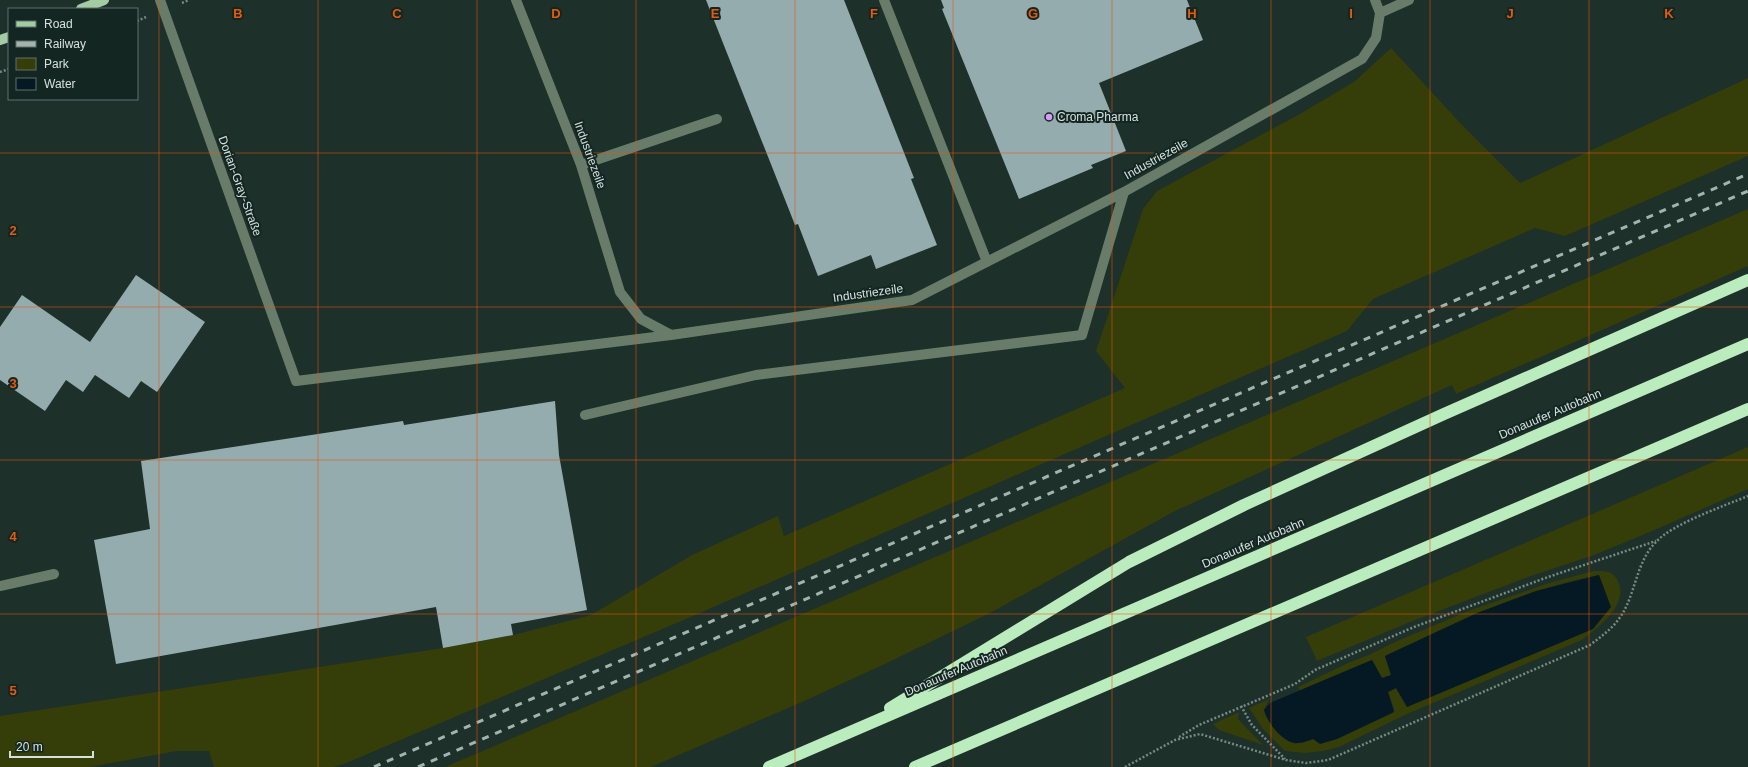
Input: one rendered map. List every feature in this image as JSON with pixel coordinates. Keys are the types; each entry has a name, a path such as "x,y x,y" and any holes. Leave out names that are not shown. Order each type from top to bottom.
{"highway":[{"path":"852,732 1129,562 1244,505 1444,414 1748,280"},
{"name":"Donauufer Autobahn","path":"769,767 1748,344"},
{"path":"915,767 1748,409"}],"main road":[{"path":"84,8 104,0"}],"street":[{"name":"Dorian-Gray-Straße","path":"160,0 296,381 671,335"},
{"name":"Industriezeile","path":"516,0 581,165 620,292 641,319 671,335 912,300 1124,192 1362,59 1376,38 1380,13"},
{"path":"884,0 987,262"},
{"path":"1375,0 1380,13 1409,0"},
{"path":"581,165 717,119"},
{"path":"585,415 756,375 1082,336 1124,192"},
{"path":"0,586 54,574"}],"path":[{"path":"1124,767 1175,740 1199,725 1295,684 1315,670 1414,627 1548,577 1656,541 1673,529 1748,496"},
{"path":"1175,740 1200,734 1286,760 1306,763 1328,760 1590,645 1608,632 1622,615 1639,570 1656,541"},
{"path":"1241,706 1252,725 1286,760"}],"green space":[{"path":"1391,48 1463,126 1520,183 1748,78 1748,156 1565,236 1535,228 1373,299 1347,331 686,619 344,764 333,767 214,767 209,751 177,751 90,767 0,767 0,716 443,648 513,635 591,615 692,555 778,516 784,536 1125,388 1096,351 1143,209 1157,191 1298,115 1354,82"},
{"path":"1748,209 1748,266 1456,394 1452,385 1175,511 990,613 802,702 651,767 445,767"},
{"path":"1748,447 1748,489 1594,555 1528,577 1410,622 1317,661 1306,637"},
{"path":"1594,571 1608,572 1616,577 1620,590 1619,599 1616,607 1604,622 1582,640 1407,714 1339,747 1305,753 1285,751 1263,729 1249,708 1269,699 1264,710 1295,743 1302,743 1313,739 1337,739 1394,712 1388,692 1396,688 1407,707 1599,575 1571,581 1516,598 1463,620 1385,656 1391,675 1382,678 1372,660 1300,690 1298,687 1348,663 1468,611 1549,583"},
{"path":"1239,712 1238,719 1263,745 1219,730 1213,724"}],"water":[{"path":"1599,575 1611,607 1593,629 1407,707 1396,688 1388,692 1394,712 1337,739 1320,744 1313,739 1301,743 1289,741 1275,730 1268,720 1264,710 1270,703 1372,660 1382,678 1391,675 1385,656 1477,613 1536,591"}],"building":[{"path":"706,0 844,0 914,178 911,179 937,245 876,269 871,255 818,276 798,224 795,225"},
{"name":"Croma Pharma","path":"941,0 1187,0 1203,40 1099,83 1126,151 1091,165 1093,168 1019,199 942,9 944,8"},
{"path":"136,275 205,322 157,392 141,381 129,398 95,375 83,392 66,380 45,411 0,380 0,327 22,295 90,342"},
{"path":"555,401 559,455 587,610 511,624 513,635 443,648 436,607 116,664 94,540 150,529 141,461 403,421 404,425"}],"railway":[{"path":"374,767 1748,174"},
{"path":"418,767 1748,191"}],"place":[{"name":"Croma Pharma","path":"1049,117"}]}
